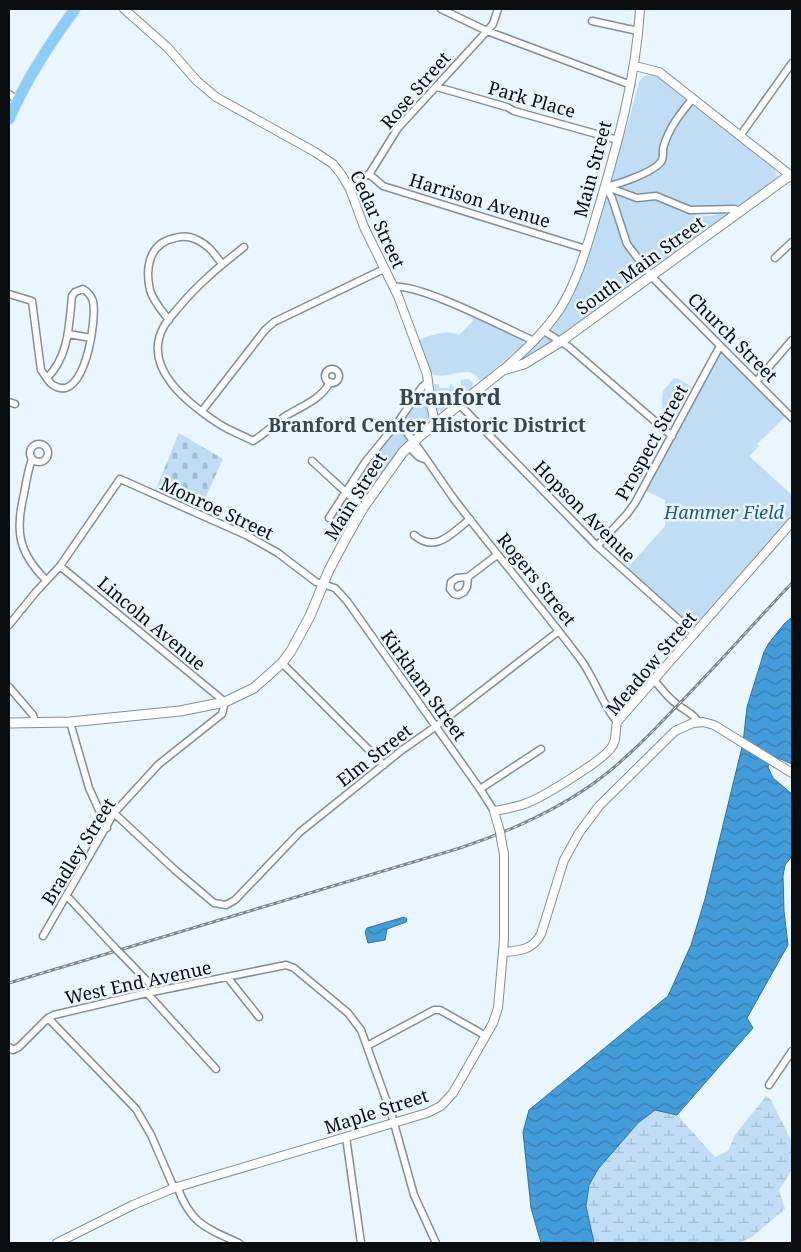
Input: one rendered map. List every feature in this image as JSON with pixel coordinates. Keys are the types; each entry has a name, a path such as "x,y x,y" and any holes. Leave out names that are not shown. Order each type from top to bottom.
{"main road":[{"path":"9,119 13,97 75,9"},
{"name":"South Main Street","path":"503,370 524,364 560,342 791,176"},
{"name":"Main Street","path":"9,723 70,722 180,711 225,702 254,688 282,663 300,636 333,563 363,508 394,463 412,443 503,370"}],"street":[{"name":"Cedar Street","path":"124,9 167,47 197,80 216,97 324,158 338,170 349,186 364,227 394,287 426,372 436,423"},
{"path":"441,9 487,31 630,85"},
{"name":"Rose Street","path":"349,186 369,174 398,128 493,24 498,9"},
{"name":"Main Street","path":"503,370 544,331 560,308 570,290 586,249 618,140 634,66 640,9"},
{"path":"592,21 638,31"},
{"path":"740,136 792,63"},
{"path":"634,66 658,71 791,176"},
{"name":"Park Place","path":"437,87 618,140"},
{"path":"605,186 620,184 660,164 663,158 662,148 668,132 693,98"},
{"name":"Harrison Avenue","path":"369,174 383,186 586,249"},
{"path":"605,186 636,198 657,196 690,210 734,209 742,211"},
{"name":"Church Street","path":"605,186 612,198 627,244 652,277 792,418"},
{"path":"169,320 150,291 148,268 150,256 156,248 166,240 186,236 197,239 207,246 222,264"},
{"path":"775,258 792,242"},
{"path":"244,247 194,289 164,327 158,342 160,362 168,379 189,402 232,432 253,441 284,417 318,398 330,382"},
{"path":"202,411 265,330 274,322 384,269"},
{"path":"394,287 408,287 450,303 534,341"},
{"path":"9,294 32,302 41,370 47,378 53,385 60,388 70,386 79,378 87,356 94,315 89,293 83,289 75,292 72,296 69,334 56,369 47,378"},
{"path":"544,331 569,347 672,436"},
{"path":"69,334 91,338"},
{"path":"756,382 792,340"},
{"name":"Prospect Street","path":"597,546 627,514 672,436 720,346"},
{"path":"330,518 366,461 398,422 422,387 428,382"},
{"name":"Hopson Avenue","path":"459,404 597,546 695,634"},
{"name":"Rogers Street","path":"398,422 419,457 426,460 497,555 582,662 597,686 611,715 617,722"},
{"path":"32,459 23,498 19,527 20,538 33,567 46,580"},
{"path":"312,461 363,508"},
{"name":"Monroe Street","path":"60,566 120,479 248,536 278,553 316,582 324,584"},
{"path":"414,535 426,543 438,542 470,519"},
{"name":"Meadow Street","path":"494,811 539,798 597,760 612,747 617,722 792,522"},
{"path":"468,577 497,555"},
{"path":"9,625 60,566"},
{"name":"Lincoln Avenue","path":"60,566 225,702"},
{"name":"Kirkham Street","path":"324,584 335,588 347,601 494,811"},
{"name":"Elm Street","path":"114,813 175,870 214,903 226,905 235,900 300,832 559,631"},
{"path":"282,663 384,765"},
{"path":"654,680 672,701 684,711 694,716 698,722"},
{"path":"9,687 33,715 36,723"},
{"name":"Bradley Street","path":"43,936 114,813 159,764 222,714 225,702"},
{"path":"70,722 89,788 107,828"},
{"path":"503,952 526,949 538,940 559,872 579,833 599,806 669,735 681,727 698,722 714,725 792,774"},
{"path":"480,789 541,749"},
{"name":"Maple Street","path":"56,1243 68,1241 133,1204 176,1187 394,1123 432,1111 446,1102 494,1023 498,1008 503,952 504,854 494,811"},
{"path":"67,896 151,985 150,993 216,1069"},
{"name":"West End Avenue","path":"9,1047 13,1050 19,1047 48,1018 62,1012 286,965 300,971 348,1013 356,1022 367,1046"},
{"path":"228,978 259,1018"},
{"path":"436,1243 414,1195 394,1123 367,1046 434,1010 440,1010 486,1036"},
{"path":"48,1018 136,1109 151,1134 192,1217 200,1224 239,1243"},
{"path":"770,1085 792,1051"},
{"path":"346,1137 361,1243"}],"green space":[{"path":"650,74 663,79 666,84 775,169 777,176 775,182 745,205 691,207 657,193 637,194 623,189 610,178 639,82 644,76"},
{"path":"616,194 635,199 655,198 687,212 706,216 721,212 733,213 654,271 651,271 628,238"},
{"path":"608,198 616,219 646,275 560,337 522,362 520,361 545,335 563,311 578,283 592,239 595,237 603,202"},
{"path":"472,317 523,340 524,344 481,381 475,374 469,372 434,375 430,371 419,340 444,333 459,335 473,321"},
{"name":"Hammer Field","path":"720,346 788,414 757,444 759,446 749,456 792,495 792,522 695,634 625,571 665,526 665,500 642,489"},
{"path":"674,378 692,387 670,423 664,420 663,391"},
{"path":"469,379 473,383 472,389 442,412 436,410 433,398 434,384 439,384 439,388 449,388 451,383 453,387 461,385 461,380"},
{"path":"425,387 430,419 415,434 412,434 402,422 402,419"},
{"path":"398,427 409,439 408,441 363,501 360,502 351,494 351,490"},
{"path":"179,433 223,459 199,512 155,491"},
{"path":"346,501 354,506 356,510 341,534 334,525 333,516 343,502"},
{"path":"766,1096 771,1100 792,1142 792,1170 779,1190 785,1209 753,1236 740,1243 594,1243 586,1206 589,1185 598,1169 638,1123 655,1110 677,1115 715,1157 728,1151 735,1135"}],"water":[{"path":"792,617 792,764 771,755 768,767 773,778 792,794 792,856 785,865 783,876 784,911 788,945 747,1018 753,1028 677,1115 655,1110 638,1123 598,1169 589,1185 586,1206 594,1243 541,1243 531,1208 523,1132 529,1110 668,996 691,945 705,899 743,743 747,707 764,652 784,624"},
{"path":"404,917 407,919 406,922 387,929 385,940 368,943 365,932 367,928"}],"railway":[{"path":"9,983 460,848 498,834 552,809 586,789 630,753 703,679 792,583"}],"district":[{"name":"Branford","path":"450,396"},
{"name":"Branford Center Historic District","path":"427,425"}]}
